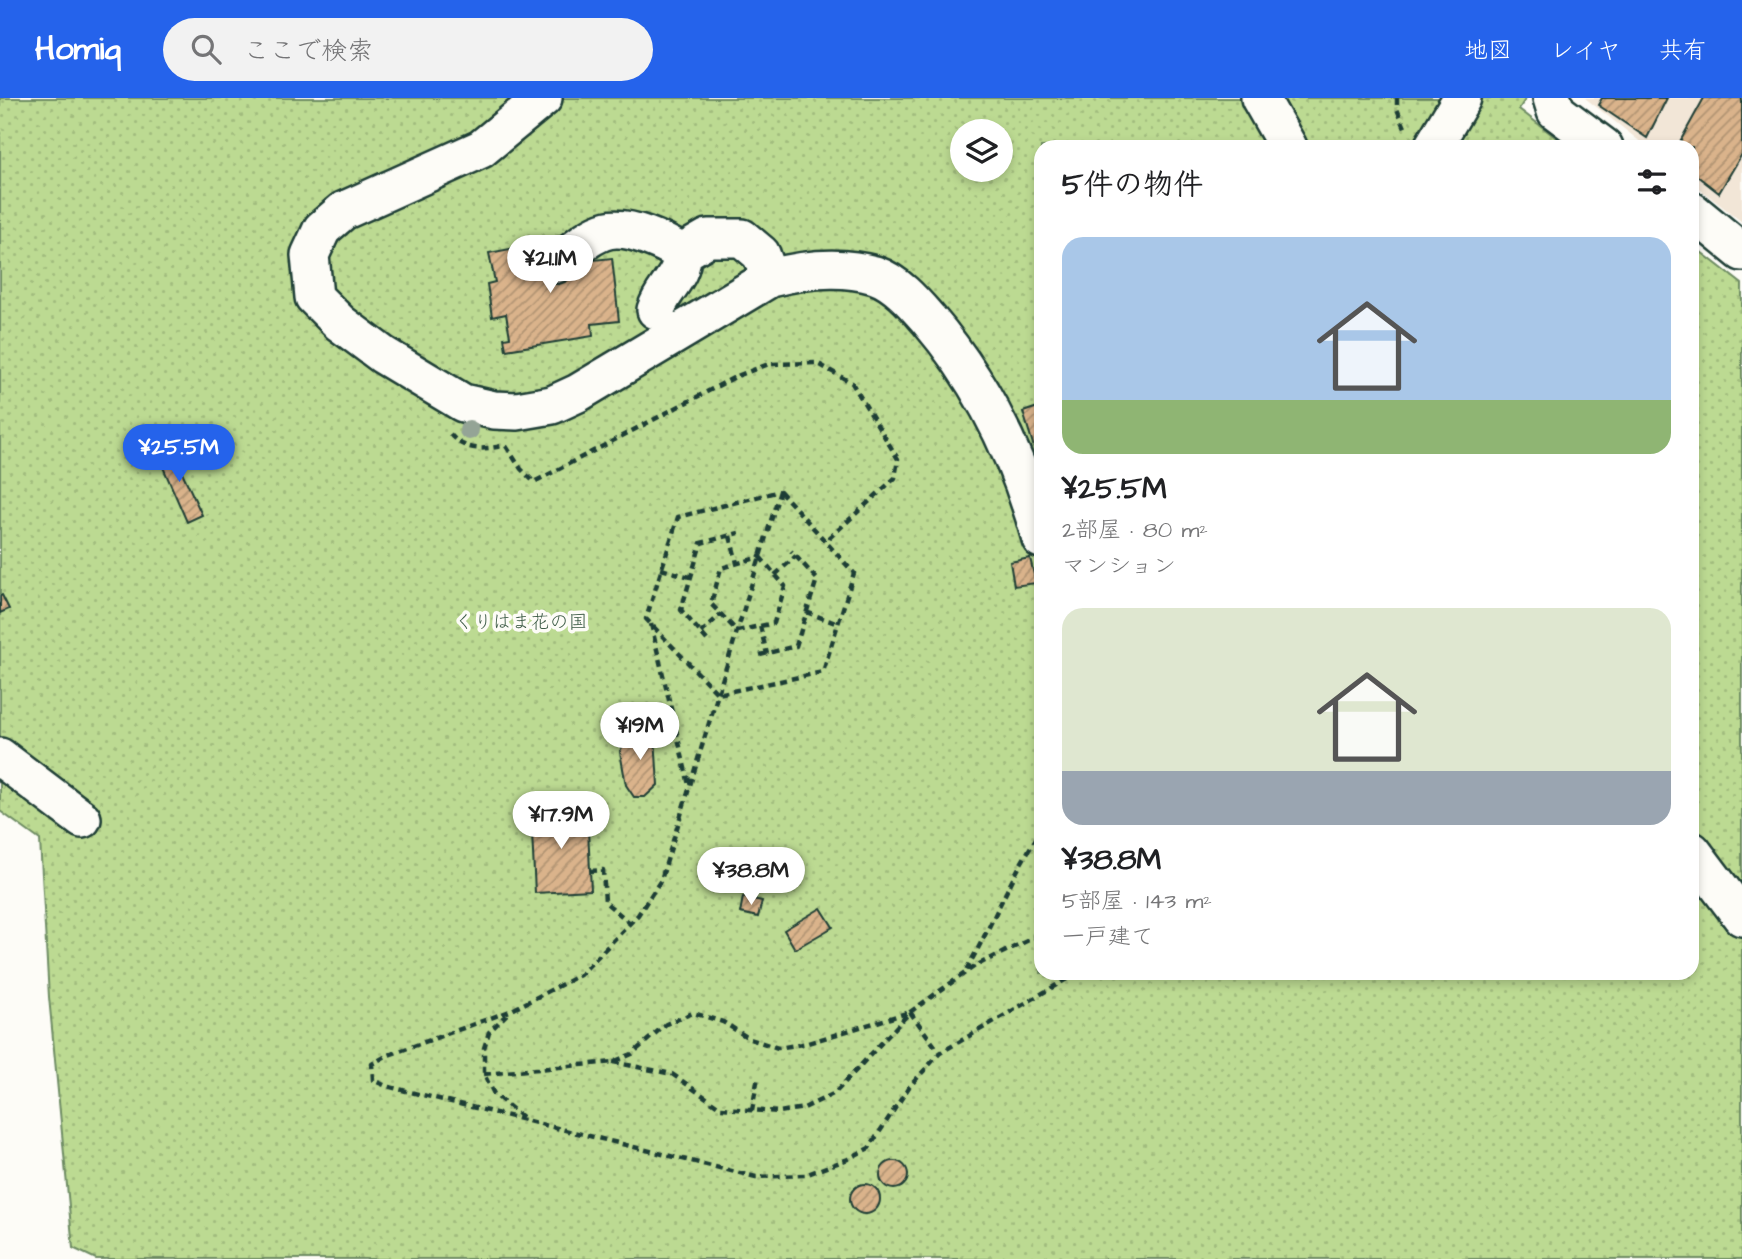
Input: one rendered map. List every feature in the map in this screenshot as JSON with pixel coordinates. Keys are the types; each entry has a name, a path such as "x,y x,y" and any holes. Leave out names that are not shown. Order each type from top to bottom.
{"street":[{"path":"543,98 481,149 343,211 322,229 310,255 314,297 340,323 383,355 463,403 494,410 517,411 552,405 578,393 770,278 800,270 849,270 878,276 911,300 945,339 986,397 1019,470 1034,517"},
{"path":"1260,98 1284,140"},
{"path":"1421,140 1462,98"},
{"path":"1552,98 1556,111 1595,140"},
{"path":"1699,217 1742,252"},
{"path":"556,264 591,238 608,230 643,235 682,253"},
{"path":"682,253 708,238 742,238 761,254 770,278"},
{"path":"656,310 660,295 677,274 682,253"},
{"path":"0,757 82,818"},
{"path":"1699,859 1742,917"}],"path":[{"path":"1397,98 1397,109 1406,130 1417,140"},
{"path":"506,446 534,482 737,376 769,364 817,363 852,383 898,459 895,478 826,541"},
{"path":"718,694 823,672 854,573 780,491"},
{"path":"780,491 661,880 630,923 580,975 510,1011 386,1056 372,1064 373,1080 386,1086 756,1177 805,1175 869,1148 909,1087 940,1053 1065,980"},
{"path":"718,694 646,619 678,517 780,491"},
{"path":"707,640 681,610 690,578 701,543 739,533"},
{"path":"730,536 737,563"},
{"path":"760,655 796,646 817,579 791,551"},
{"path":"775,575 796,556"},
{"path":"737,631 711,604 721,568 760,557"},
{"path":"737,631 774,623 785,586 760,557"},
{"path":"662,569 690,578"},
{"path":"806,612 838,624"},
{"path":"701,633 721,614"},
{"path":"651,623 690,786"},
{"path":"760,626 767,653"},
{"path":"964,974 987,934 1007,888 1034,843"},
{"path":"590,871 603,870 605,902 630,923"},
{"path":"612,1062 672,1074 721,1108 779,1112 804,1108 835,1093 910,1012 964,974 1034,938"},
{"path":"510,1011 489,1032 484,1048 484,1074 494,1094 526,1120"},
{"path":"910,1012 940,1053"},
{"path":"484,1074 612,1062 632,1054 666,1024 693,1013 723,1022 750,1039 778,1048 808,1043 910,1012"},
{"path":"752,1111 758,1076"}],"shaded area":[{"path":"1585,98 1742,98 1742,222 1699,188 1699,140 1638,140"}],"green space":[{"name":"くりはま花の国","path":"0,98 1526,98 1519,109 1559,140 1034,140 1034,980 1699,980 1699,250 1742,284 1742,1259 96,1259 73,1248 49,997 40,840 0,811"}],"building":[{"path":"1602,98 1667,98 1647,138 1598,105"},
{"path":"1704,98 1742,98 1742,154 1719,193 1699,177 1699,140 1681,140"},
{"path":"553,241 556,264 612,258 619,321 592,324 593,336 506,350 504,338 510,337 506,314 492,317 487,284 495,282 489,253"},
{"path":"1034,408 1034,447 1023,412"},
{"path":"169,444 202,515 187,522 156,451"},
{"path":"1030,558 1034,583 1014,586 1010,562"},
{"path":"2,595 9,609 0,613 0,596"},
{"path":"629,729 643,729 655,737 658,785 645,797 634,797 626,785 620,752"},
{"path":"587,810 591,890 535,893 531,812"},
{"path":"743,897 762,901 758,917 740,913"},
{"path":"821,908 833,927 795,949 784,930"},
{"path":"894,1161 904,1165 908,1175 904,1185 894,1189 884,1185 880,1175 884,1165"},
{"path":"865,1184 875,1189 880,1199 875,1209 865,1214 855,1209 850,1199 855,1189"}]}
